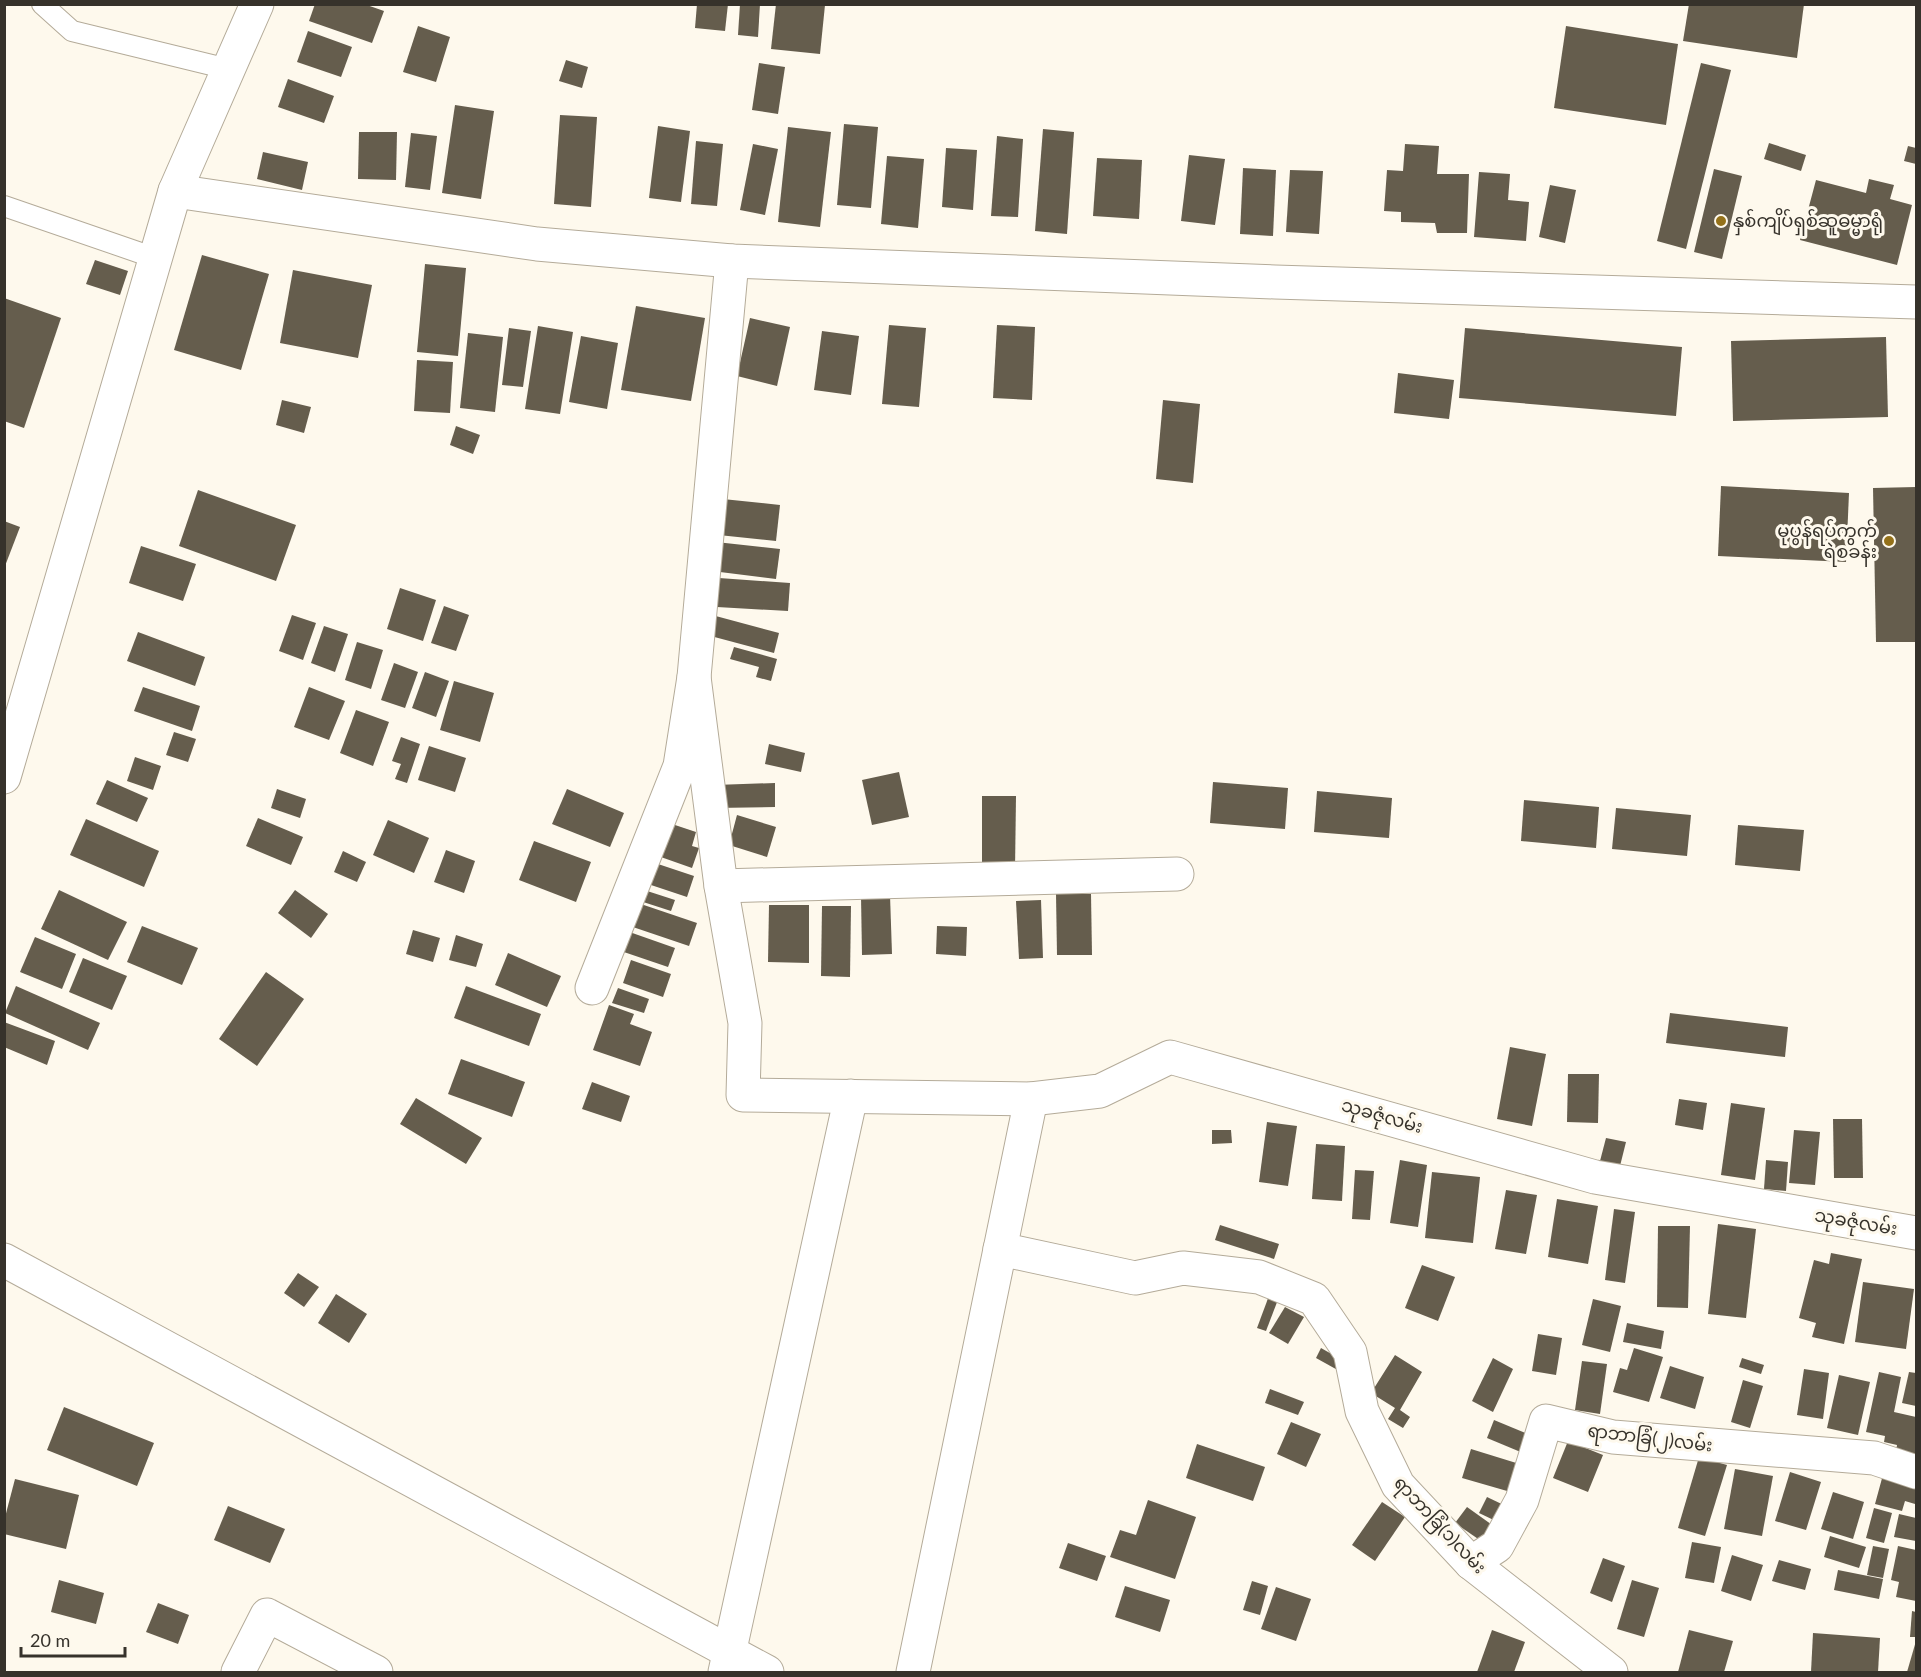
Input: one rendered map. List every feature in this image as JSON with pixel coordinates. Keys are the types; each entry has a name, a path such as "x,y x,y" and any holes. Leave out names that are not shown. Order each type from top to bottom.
{"street":[{"path":"4,777 175,191 257,4"},
{"path":"175,191 537,243 732,261 1299,283 1917,302"},
{"path":"592,988 680,766 694,677 732,261"},
{"path":"694,677 721,886 1177,874"},
{"name":"သုခဇုံလမ်း","path":"721,886 745,1023 743,1095 1031,1099 1100,1091 1170,1057 1595,1177 1917,1233"},
{"path":"727,1663 851,1096"},
{"path":"913,1672 1031,1099"},
{"name":"ရာဘာခြံ(၁)လမ်း","path":"1000,1249 1135,1278 1183,1268 1259,1277 1314,1299 1350,1352 1362,1411 1398,1485 1472,1563 1611,1672"},
{"path":"4,1260 727,1663 767,1672"},
{"name":"ရာဘာခြံ(၂)လမ်း","path":"1472,1563 1497,1546 1522,1500 1546,1421 1613,1437 1874,1458 1917,1472"},
{"path":"238,1672 267,1615 376,1672"}],"lane":[{"path":"42,4 72,31 228,69"},
{"path":"4,206 155,258"}],"building":[{"path":"315,4 364,4 384,11 372,43 309,21"},
{"path":"697,4 728,4 725,31 695,28"},
{"path":"740,4 760,4 758,37 738,35"},
{"path":"776,4 825,5 820,54 771,49"},
{"path":"1689,4 1804,4 1797,58 1683,41"},
{"path":"418,26 450,37 436,82 403,72"},
{"path":"1566,26 1678,44 1666,125 1554,108"},
{"path":"308,31 352,47 341,77 297,62"},
{"path":"566,60 588,67 582,88 559,81"},
{"path":"759,63 785,67 778,114 752,110"},
{"path":"1701,63 1731,70 1686,249 1657,241"},
{"path":"288,79 334,96 324,123 278,107"},
{"path":"455,105 494,111 481,199 442,193"},
{"path":"560,115 597,117 591,207 554,204"},
{"path":"844,124 878,127 871,208 837,205"},
{"path":"658,126 690,131 681,202 649,198"},
{"path":"788,127 831,132 820,227 778,222"},
{"path":"1043,129 1074,132 1067,234 1035,231"},
{"path":"359,132 397,132 396,180 358,179"},
{"path":"411,133 437,136 430,190 405,187"},
{"path":"997,136 1023,139 1018,217 991,216"},
{"path":"696,141 723,144 717,206 691,204"},
{"path":"1769,143 1806,155 1801,171 1764,159"},
{"path":"753,144 778,149 765,215 740,210"},
{"path":"1405,144 1439,146 1437,174 1469,174 1467,233 1437,233 1435,223 1401,222 1401,212 1384,211 1387,170 1403,171"},
{"path":"1908,146 1916,148 1916,164 1904,161"},
{"path":"946,148 977,150 973,210 942,207"},
{"path":"263,152 308,162 302,190 257,179"},
{"path":"1189,155 1225,159 1215,225 1181,221"},
{"path":"887,156 924,159 918,228 881,224"},
{"path":"1097,158 1142,160 1139,219 1093,216"},
{"path":"1243,168 1276,170 1273,236 1240,234"},
{"path":"1714,169 1742,176 1722,259 1694,252"},
{"path":"1290,170 1323,171 1319,234 1286,232"},
{"path":"1479,172 1510,174 1508,200 1529,202 1526,241 1474,237"},
{"path":"1869,179 1894,185 1890,199 1912,205 1897,265 1800,240 1816,180 1866,193"},
{"path":"1550,185 1576,190 1565,243 1539,237"},
{"path":"202,255 269,274 241,370 174,350"},
{"path":"95,260 128,271 120,295 86,284"},
{"path":"425,264 466,268 458,356 417,352"},
{"path":"293,270 372,285 358,358 280,343"},
{"path":"4,298 61,318 24,428 4,421"},
{"path":"636,306 705,318 691,401 621,390"},
{"path":"750,318 790,327 777,386 737,376"},
{"path":"889,325 926,328 919,407 882,404"},
{"path":"997,325 1035,327 1032,400 993,398"},
{"path":"538,326 573,332 560,414 525,409"},
{"path":"509,328 531,331 523,387 502,385"},
{"path":"1465,328 1682,347 1676,416 1459,398"},
{"path":"822,331 859,336 851,395 814,390"},
{"path":"468,333 503,337 495,412 460,408"},
{"path":"581,336 618,343 607,409 569,402"},
{"path":"1886,337 1888,417 1733,421 1731,341"},
{"path":"417,360 453,362 450,413 414,411"},
{"path":"1398,373 1454,380 1449,419 1394,413"},
{"path":"282,400 311,407 304,433 276,425"},
{"path":"1163,400 1200,404 1193,483 1156,479"},
{"path":"456,426 480,435 473,454 450,445"},
{"path":"1721,486 1849,493 1846,562 1718,556"},
{"path":"1916,487 1916,642 1876,642 1873,488"},
{"path":"198,490 296,525 276,581 179,546"},
{"path":"713,498 780,505 776,541 709,534"},
{"path":"4,521 20,527 5,566 4,566"},
{"path":"707,541 780,549 776,579 704,570"},
{"path":"141,546 196,564 183,601 129,583"},
{"path":"719,578 790,583 788,611 717,607"},
{"path":"400,588 436,600 423,641 387,629"},
{"path":"444,606 469,615 456,651 431,643"},
{"path":"292,615 316,623 303,660 279,651"},
{"path":"712,615 779,633 774,653 707,635"},
{"path":"324,626 348,634 335,672 311,663"},
{"path":"138,632 205,657 195,686 127,661"},
{"path":"357,642 383,650 371,689 345,680"},
{"path":"734,647 777,659 771,681 756,677 759,667 730,659"},
{"path":"394,663 418,672 405,708 381,700"},
{"path":"425,672 449,681 436,717 412,708"},
{"path":"454,681 494,693 480,742 440,730"},
{"path":"143,687 200,706 192,731 134,711"},
{"path":"309,687 345,701 329,740 294,727"},
{"path":"356,710 389,722 373,766 340,753"},
{"path":"174,732 196,739 188,762 166,755"},
{"path":"401,737 420,744 407,783 395,779 401,764 392,761"},
{"path":"769,744 805,753 801,772 765,764"},
{"path":"429,746 466,758 455,792 418,780"},
{"path":"135,757 161,766 153,790 127,781"},
{"path":"899,772 909,817 872,825 862,780"},
{"path":"107,780 148,798 137,822 96,804"},
{"path":"1213,782 1288,788 1285,829 1210,823"},
{"path":"775,783 775,807 715,808 715,785"},
{"path":"277,789 306,799 300,818 271,808"},
{"path":"567,789 624,813 610,847 552,824"},
{"path":"1317,791 1392,798 1389,838 1314,832"},
{"path":"982,796 1016,796 1015,870 982,869"},
{"path":"1524,800 1599,807 1596,848 1521,841"},
{"path":"1616,808 1691,815 1687,856 1612,849"},
{"path":"737,815 776,827 767,857 729,845"},
{"path":"258,818 303,837 291,865 246,846"},
{"path":"86,819 159,851 144,887 70,855"},
{"path":"388,820 429,838 414,873 373,855"},
{"path":"669,823 696,832 692,846 699,848 692,868 658,856"},
{"path":"1738,825 1804,830 1800,871 1735,865"},
{"path":"534,841 591,862 576,902 519,880"},
{"path":"446,850 475,861 464,893 434,882"},
{"path":"343,851 366,862 357,882 334,872"},
{"path":"646,860 694,876 687,897 639,881"},
{"path":"641,889 675,900 671,911 637,900"},
{"path":"59,890 127,922 108,960 41,929"},
{"path":"295,890 328,914 311,938 278,913"},
{"path":"1056,894 1091,894 1092,955 1057,955"},
{"path":"890,895 892,954 862,955 861,896"},
{"path":"1041,900 1043,958 1019,959 1016,901"},
{"path":"632,901 697,923 689,946 624,924"},
{"path":"769,905 809,905 809,963 768,962"},
{"path":"822,906 851,906 850,977 821,976"},
{"path":"142,926 198,948 182,985 127,962"},
{"path":"937,926 967,927 966,956 936,954"},
{"path":"621,929 675,948 668,967 615,949"},
{"path":"413,930 440,938 433,962 406,954"},
{"path":"456,935 483,944 476,967 449,960"},
{"path":"35,937 76,954 62,989 20,972"},
{"path":"508,953 561,976 547,1007 495,985"},
{"path":"83,958 127,976 112,1010 69,992"},
{"path":"631,960 671,974 663,997 623,983"},
{"path":"266,972 304,999 257,1066 219,1039"},
{"path":"16,986 100,1023 88,1050 5,1013"},
{"path":"466,986 541,1014 529,1046 454,1018"},
{"path":"618,988 649,999 644,1013 612,1003"},
{"path":"609,1005 634,1014 630,1024 652,1032 640,1066 593,1050"},
{"path":"1670,1013 1788,1027 1785,1057 1666,1043"},
{"path":"4,1022 55,1041 47,1065 4,1047"},
{"path":"1510,1047 1546,1054 1532,1126 1497,1119"},
{"path":"461,1059 525,1082 512,1117 448,1094"},
{"path":"1568,1074 1599,1074 1598,1123 1567,1122"},
{"path":"592,1082 630,1096 621,1122 582,1109"},
{"path":"416,1098 482,1138 466,1164 400,1124"},
{"path":"1679,1099 1707,1103 1703,1130 1675,1125"},
{"path":"1731,1103 1765,1108 1755,1180 1721,1175"},
{"path":"1833,1119 1862,1119 1863,1178 1834,1178"},
{"path":"1267,1122 1297,1126 1288,1186 1259,1182"},
{"path":"1212,1130 1231,1130 1232,1143 1212,1144"},
{"path":"1794,1130 1820,1132 1815,1185 1789,1183"},
{"path":"1606,1138 1626,1142 1620,1166 1600,1161"},
{"path":"1316,1144 1345,1146 1342,1201 1312,1199"},
{"path":"1400,1160 1427,1165 1418,1227 1390,1223"},
{"path":"1766,1160 1788,1162 1786,1191 1764,1189"},
{"path":"1355,1170 1374,1171 1370,1220 1352,1219"},
{"path":"1432,1172 1480,1177 1473,1243 1425,1238"},
{"path":"1506,1190 1537,1195 1526,1254 1495,1249"},
{"path":"1557,1199 1598,1206 1588,1264 1548,1257"},
{"path":"1614,1209 1635,1212 1625,1283 1605,1280"},
{"path":"1718,1224 1756,1229 1746,1318 1708,1314"},
{"path":"1220,1225 1279,1244 1274,1259 1215,1240"},
{"path":"1658,1226 1690,1226 1688,1308 1657,1307"},
{"path":"1831,1253 1862,1259 1844,1344 1812,1337 1816,1323 1799,1318 1814,1260 1829,1264"},
{"path":"1422,1265 1455,1277 1438,1321 1405,1308"},
{"path":"298,1273 319,1287 304,1307 284,1293"},
{"path":"1863,1282 1914,1289 1906,1349 1855,1342"},
{"path":"1270,1293 1279,1297 1266,1331 1257,1328"},
{"path":"336,1294 367,1314 349,1343 318,1323"},
{"path":"1593,1299 1621,1306 1610,1352 1582,1345"},
{"path":"1285,1307 1304,1317 1288,1344 1269,1333"},
{"path":"1627,1323 1664,1331 1661,1349 1623,1342"},
{"path":"1538,1334 1562,1338 1556,1375 1532,1371"},
{"path":"1321,1348 1349,1364 1343,1373 1316,1358"},
{"path":"1634,1348 1663,1357 1649,1402 1613,1392 1620,1368 1627,1370"},
{"path":"1395,1355 1422,1372 1400,1410 1410,1417 1403,1428 1388,1419 1395,1408 1371,1393"},
{"path":"1493,1358 1513,1369 1493,1412 1472,1401"},
{"path":"1742,1358 1764,1365 1761,1374 1739,1367"},
{"path":"1582,1361 1607,1364 1600,1414 1575,1410"},
{"path":"1670,1366 1704,1377 1695,1409 1660,1398"},
{"path":"1804,1369 1829,1373 1823,1419 1797,1415"},
{"path":"1879,1372 1901,1377 1894,1412 1916,1417 1916,1467 1894,1463 1897,1445 1884,1442 1885,1436 1866,1432"},
{"path":"1909,1372 1916,1373 1916,1406 1902,1403"},
{"path":"1839,1375 1870,1382 1858,1435 1827,1428"},
{"path":"1743,1380 1763,1386 1750,1428 1731,1422"},
{"path":"1270,1389 1304,1402 1298,1415 1265,1403"},
{"path":"64,1407 154,1443 137,1486 47,1450"},
{"path":"1494,1420 1530,1435 1523,1453 1487,1438"},
{"path":"1291,1422 1321,1434 1306,1467 1277,1454"},
{"path":"1568,1441 1603,1455 1588,1492 1553,1478"},
{"path":"1197,1444 1265,1467 1253,1501 1186,1478"},
{"path":"1471,1449 1529,1467 1521,1495 1462,1478"},
{"path":"1699,1457 1727,1465 1705,1536 1678,1528"},
{"path":"1735,1469 1773,1476 1762,1536 1724,1529"},
{"path":"1884,1471 1916,1483 1915,1504 1905,1501 1902,1511 1875,1504"},
{"path":"1790,1472 1821,1482 1806,1530 1775,1521"},
{"path":"15,1479 79,1495 66,1549 4,1534 4,1521"},
{"path":"1833,1492 1864,1502 1853,1539 1821,1529"},
{"path":"1487,1497 1510,1508 1502,1524 1479,1513"},
{"path":"1148,1500 1196,1517 1175,1579 1110,1557 1120,1530 1136,1535"},
{"path":"1382,1502 1405,1517 1375,1561 1352,1545"},
{"path":"228,1506 285,1529 270,1563 214,1540"},
{"path":"1467,1507 1495,1527 1484,1543 1455,1523"},
{"path":"1874,1508 1892,1513 1884,1543 1866,1538"},
{"path":"1899,1514 1916,1518 1916,1541 1894,1537"},
{"path":"1830,1536 1866,1547 1859,1568 1824,1557"},
{"path":"1692,1542 1721,1547 1714,1583 1685,1578"},
{"path":"1068,1543 1106,1556 1097,1581 1059,1568"},
{"path":"1873,1546 1889,1549 1883,1578 1867,1575"},
{"path":"1898,1546 1916,1550 1916,1601 1896,1597 1899,1582 1891,1580"},
{"path":"1732,1555 1763,1565 1751,1601 1721,1591"},
{"path":"1603,1558 1625,1566 1612,1602 1590,1593"},
{"path":"1779,1560 1811,1569 1805,1590 1772,1581"},
{"path":"1838,1570 1883,1579 1879,1599 1834,1590"},
{"path":"59,1580 104,1593 96,1624 51,1612"},
{"path":"1632,1580 1659,1588 1644,1637 1617,1629"},
{"path":"1252,1581 1268,1586 1260,1615 1243,1610"},
{"path":"1125,1586 1170,1600 1160,1632 1115,1617"},
{"path":"1276,1587 1311,1599 1296,1641 1261,1629"},
{"path":"158,1603 189,1615 178,1644 146,1632"},
{"path":"1912,1611 1916,1612 1916,1637 1910,1637"},
{"path":"1492,1630 1525,1642 1514,1672 1477,1672"},
{"path":"1689,1630 1733,1641 1724,1672 1678,1672"},
{"path":"1813,1633 1880,1638 1878,1672 1811,1672"},
{"path":"1916,1641 1916,1672 1907,1672"}],"place":[{"name":"နှစ်ကျိပ်ရှစ်ဆူဓမ္မာရုံ","path":"1721,221"},
{"name":"မုပွန်ရပ်ကွက် ရဲစခန်း","path":"1889,541"}]}
